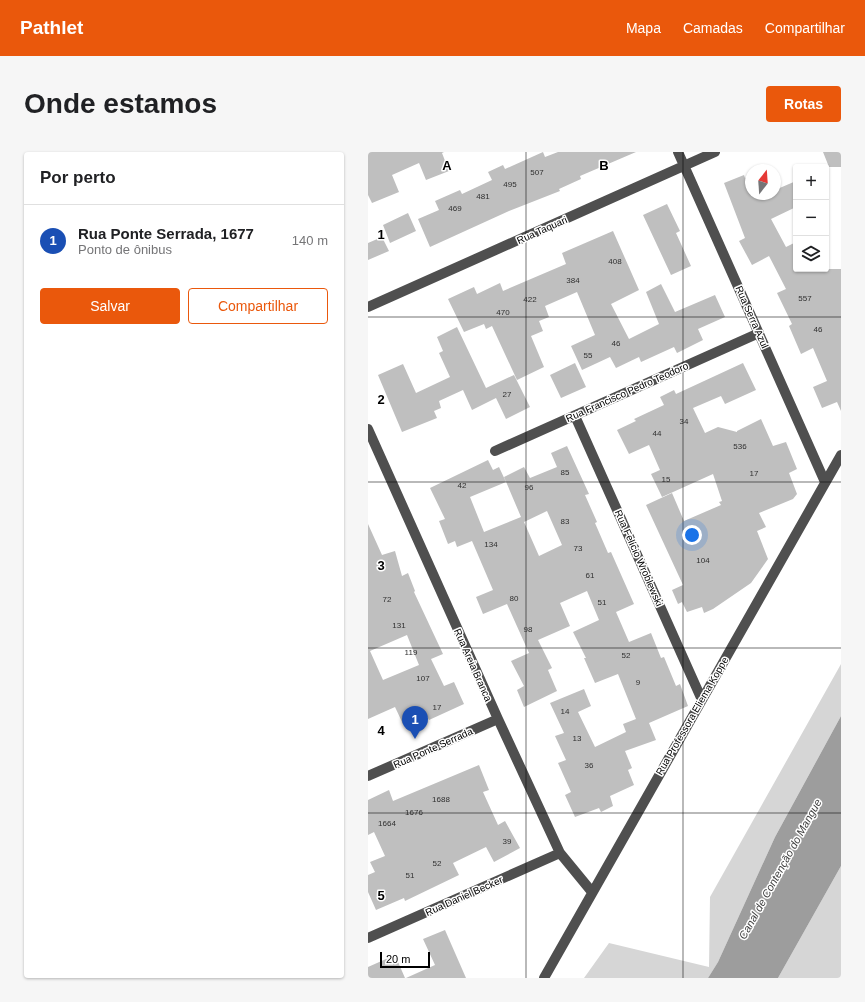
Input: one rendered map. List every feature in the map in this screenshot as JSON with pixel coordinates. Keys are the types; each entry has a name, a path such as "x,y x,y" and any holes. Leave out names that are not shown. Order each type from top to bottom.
{"street":[{"name":"Rua Serra Azul","path":"678,152 825,482"},
{"name":"Rua Taquari","path":"368,307 715,152"},
{"name":"Rua Francisco Pedro Teodoro","path":"495,452 759,333"},
{"name":"Rua Felício Wroblewski","path":"575,416 702,700"},
{"name":"Rua Areia Branca","path":"368,429 498,719 560,853 592,892"},
{"name":"Rua Professora Eliema Koppe","path":"544,978 841,455"},
{"name":"Rua Ponte Serrada","path":"368,776 498,719"},
{"name":"Rua Daniel Becker","path":"368,938 560,853"}],"shaded area":[{"path":"841,664 841,716 775,837 718,962 708,978 584,978 609,943 709,967 710,897"},
{"path":"841,866 841,978 778,978"}],"water":[{"name":"Canal de Contenção do Mangue","path":"841,716 841,866 778,978 708,978 718,962 775,837"}],"building":[{"path":"368,152 444,152 442,153 449,171 426,180 419,163 392,175 399,192 372,203 368,195"},
{"path":"543,152 545,157 558,152 636,152 580,176 581,179 559,189 560,191 509,211 430,247 418,219 439,210 435,201 460,190 462,194 492,180 488,172 503,165 505,169"},
{"path":"823,152 841,152 841,167 829,167"},
{"path":"744,175 745,200 781,200 781,187 793,182 793,208 771,219 786,247 793,244 793,272 829,272 829,269 841,269 841,411 837,402 822,408 813,387 827,381 813,348 801,354 789,326 792,324 777,293 786,289 769,256 752,265 739,241 745,238 724,183"},
{"path":"667,204 680,231 676,233 691,266 671,275 643,215"},
{"path":"408,213 416,231 390,243 383,225"},
{"path":"613,231 639,290 611,304 629,339 659,324 646,292 661,284 675,312 715,295 725,317 698,329 703,340 677,353 674,347 641,362 639,357 616,368 610,357 582,370 571,346 595,335 577,292 545,306 549,317 539,321 543,331 531,336 544,367 517,380 492,326 486,329 484,324 464,332 448,299 474,287 477,294 500,283 503,291 566,264 562,253"},
{"path":"382,237 389,251 368,260 368,243"},
{"path":"457,327 486,388 514,375 530,407 506,419 496,398 472,410 463,390 439,401 441,408 434,411 437,418 402,432 378,375 403,364 416,393 450,377 439,353 443,351 437,337"},
{"path":"575,363 586,387 561,398 550,375"},
{"path":"743,363 756,390 725,404 721,396 693,408 705,433 718,427 737,432 761,419 773,446 786,442 797,469 789,473 797,494 793,499 759,513 766,527 757,531 768,559 751,583 713,609 704,613 702,607 687,612 682,602 678,604 672,590 683,585 646,505 672,493 684,521 721,505 719,502 722,501 713,474 662,497 651,474 660,470 649,445 629,454 617,430 636,421 634,419 664,405 660,397 674,390 676,394"},
{"path":"567,446 589,494 585,495 597,522 595,523 608,553 611,552 634,604 616,612 629,642 651,633 661,658 664,657 676,686 680,684 688,706 649,723 656,740 625,751 632,768 628,770 634,785 610,796 613,806 601,812 599,808 575,817 565,795 571,792 558,763 566,760 555,736 564,733 550,703 584,689 591,706 578,712 595,747 626,732 623,724 636,719 618,674 595,683 584,658 586,658 573,632 599,620 587,591 560,603 570,626 538,640 552,668 548,670 557,691 524,707 517,690 524,686 511,661 529,653 507,604 483,614 476,597 493,590 472,541 457,547 455,541 448,544 439,521 445,519 430,488 488,460 493,470 499,467 506,482 470,497 484,532 521,517 504,477 524,467 530,478 557,467 551,453","holes":["547,511 562,545 539,556 524,522"]},
{"path":"368,524 382,555 395,551 402,576 408,573 415,591 414,592 443,654 431,659 444,686 454,682 464,704 429,720 426,714 403,724 395,707 368,719","holes":["407,635 419,665 383,680 370,651"]},
{"path":"479,765 489,790 483,792 498,825 505,821 520,848 494,862 486,847 453,863 459,875 405,901 404,898 376,910 368,892 368,875 375,872 370,862 385,856 374,832 368,835 368,800 389,790 393,801"},
{"path":"445,930 466,978 406,978 435,965 423,939"},
{"path":"395,955 405,978 368,978 368,967"}],"place":[{"name":"Rua Ponte Serrada, 1677","path":"415,739"}]}
